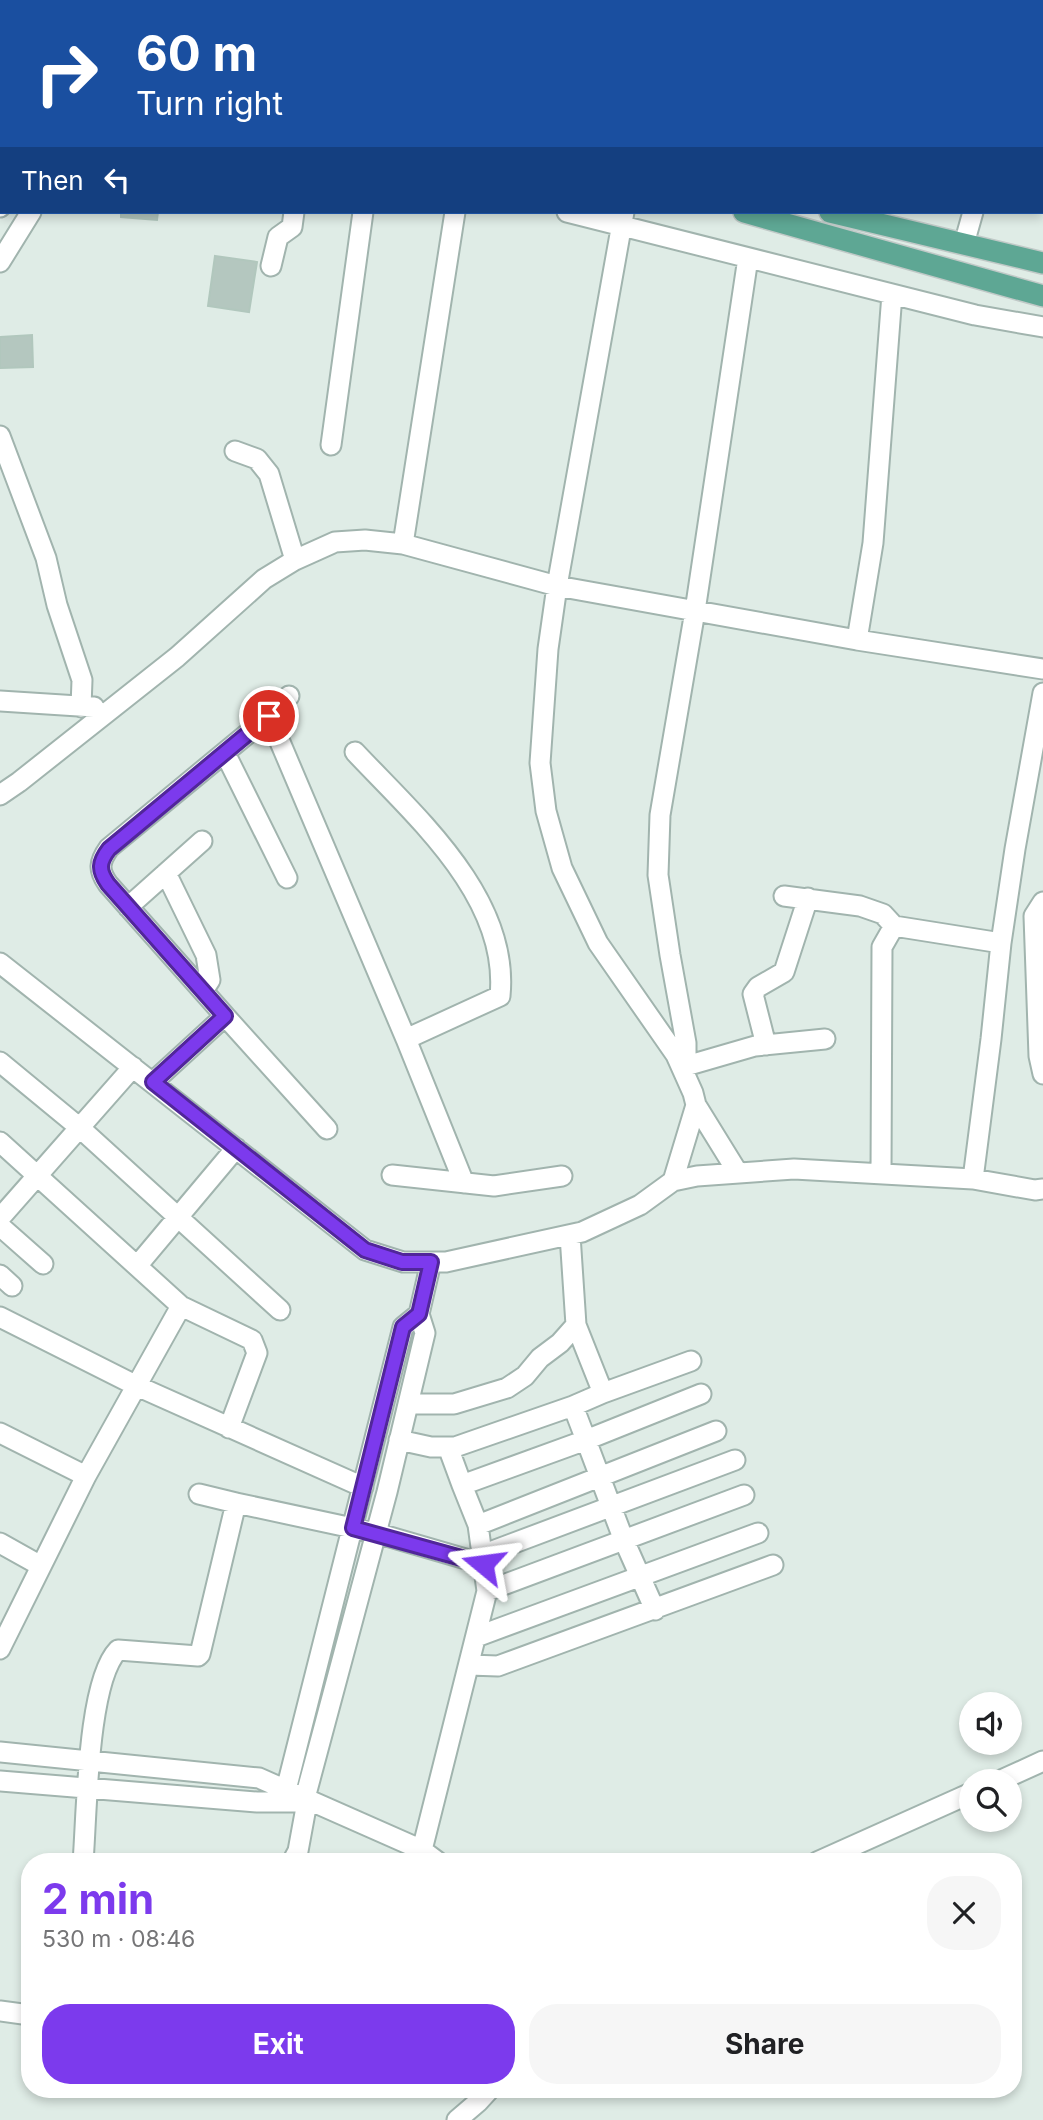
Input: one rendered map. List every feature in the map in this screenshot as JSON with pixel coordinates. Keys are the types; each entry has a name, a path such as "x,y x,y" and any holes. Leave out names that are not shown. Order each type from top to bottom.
{"main road":[{"path":"751,214 1043,296"},
{"path":"841,214 1043,263"}],"street":[{"path":"0,262 30,214"},
{"path":"271,266 278,237 292,228 294,214"},
{"path":"331,445 363,214"},
{"path":"403,544 455,214"},
{"path":"583,214 622,219 748,258 975,314 1043,327"},
{"path":"964,244 972,214"},
{"path":"622,219 557,586 548,649 540,763 546,811 562,868 598,943 686,1071 696,1105 738,1173"},
{"path":"686,1071 686,1043 658,875 660,815 695,611 748,258"},
{"path":"857,639 873,543 892,294"},
{"path":"0,436 46,558 57,605 82,680 81,706"},
{"path":"235,451 257,459 270,474 295,560"},
{"path":"0,795 177,657 264,579 295,560 335,542 365,540 403,544 557,586 1043,669"},
{"path":"973,1179 1000,943 1043,693"},
{"path":"289,696 269,716 109,849 101,860 100,873 327,1129"},
{"path":"0,701 112,709"},
{"path":"269,716 464,1183"},
{"path":"355,752 430,831 458,865 478,896 501,968 500,996 406,1039"},
{"path":"225,753 287,878"},
{"path":"128,906 202,841"},
{"path":"166,873 206,955 210,980 203,992"},
{"path":"785,896 873,910 883,914 894,926 1000,943"},
{"path":"766,1045 753,994 758,987 784,972 808,898"},
{"path":"1005,914 1040,912 1039,1056 1043,1074"},
{"path":"881,1174 882,947 894,926"},
{"path":"0,963 365,1250 402,1262 446,1262 582,1232 640,1205 673,1181 697,1176 794,1169 973,1179 1040,1192"},
{"path":"153,1082 225,1016"},
{"path":"686,1071 755,1045 825,1039"},
{"path":"0,1062 80,1128 280,1310"},
{"path":"0,1218 133,1067"},
{"path":"673,1181 696,1105"},
{"path":"0,1142 181,1306 252,1340 257,1353 229,1428"},
{"path":"137,1266 236,1148"},
{"path":"392,1175 494,1186 562,1176"},
{"path":"0,1226 43,1264"},
{"path":"570,1235 576,1325 603,1393"},
{"path":"299,1853 309,1800 425,1333 419,1314 431,1262"},
{"path":"0,1649 86,1476 181,1306"},
{"path":"286,1790 403,1327 419,1314"},
{"path":"0,1317 137,1386 363,1487"},
{"path":"408,1404 454,1404 507,1388 525,1376 540,1358 560,1343 576,1325"},
{"path":"399,1440 431,1447 455,1447 691,1361"},
{"path":"462,1485 701,1394"},
{"path":"573,1406 623,1538 654,1610"},
{"path":"478,1525 716,1430"},
{"path":"0,1433 86,1476"},
{"path":"431,1853 486,1591 478,1525 448,1447"},
{"path":"199,1494 376,1533 482,1560 736,1460"},
{"path":"486,1591 744,1495"},
{"path":"84,1853 100,1689 117,1651 123,1649 198,1656 200,1654 236,1503"},
{"path":"476,1637 758,1533"},
{"path":"0,1544 41,1566"},
{"path":"469,1665 498,1667 773,1565"},
{"path":"0,1752 259,1778 424,1853"},
{"path":"1022,1771 1043,1761"},
{"path":"0,1781 257,1802 309,1800"},
{"path":"837,1853 959,1798"},
{"path":"0,2011 21,2014"},
{"path":"457,2120 482,2098"}],"building":[{"path":"121,214 158,214 157,220 121,217"},
{"path":"215,256 257,262 249,312 208,306"},
{"path":"32,335 33,367 0,368 0,337"}],"route":[{"path":"269,716 109,849 101,860 100,873 225,1016 153,1082 365,1250 402,1262 431,1262 419,1314 403,1327 353,1528 483,1564"}]}
